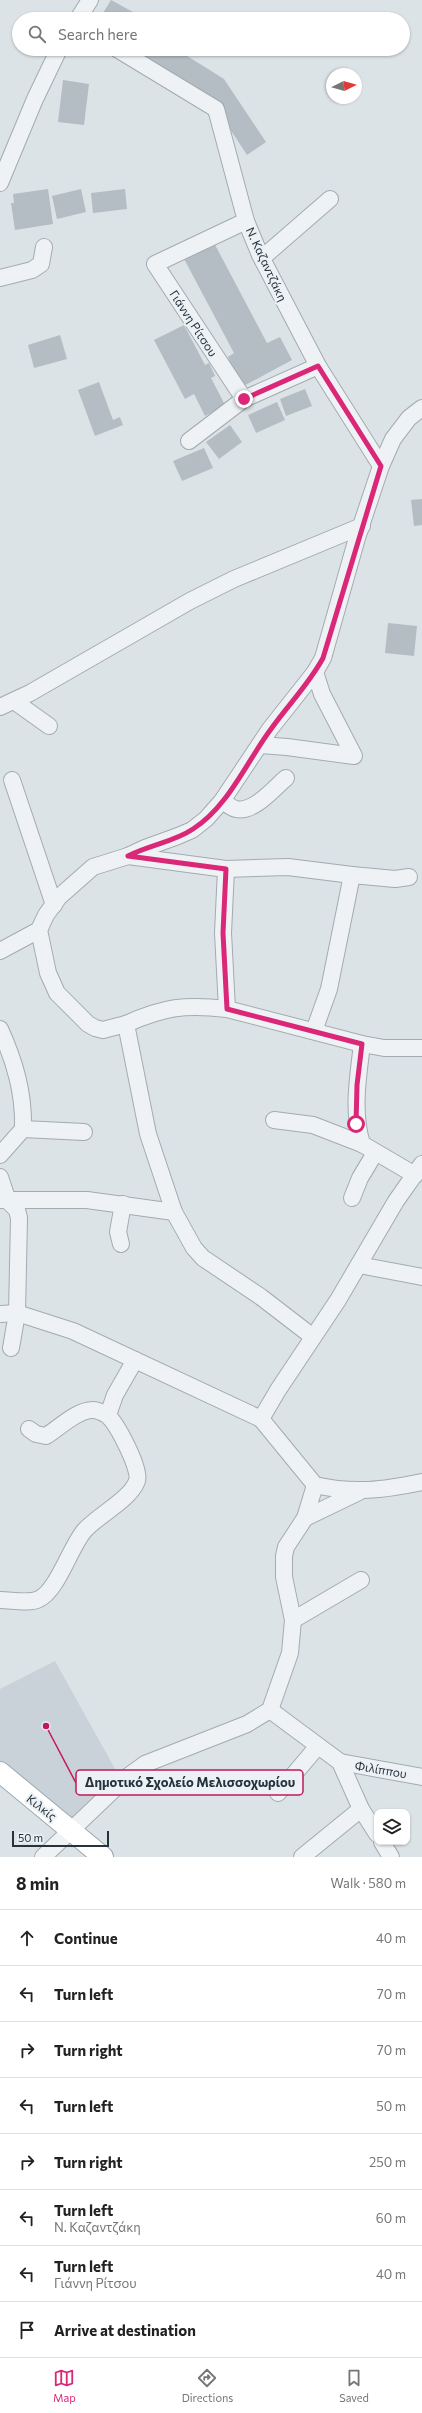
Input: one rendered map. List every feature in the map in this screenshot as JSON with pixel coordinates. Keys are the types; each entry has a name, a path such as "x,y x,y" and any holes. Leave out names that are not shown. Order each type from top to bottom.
{"main road":[{"name":"Κιλκίς","path":"0,1772 103,1857"}],"street":[{"path":"82,12 90,0"},
{"path":"0,183 38,92 56,56"},
{"name":"Ν. Καζαντζάκη","path":"129,56 216,109 246,221 262,258 318,366 381,466"},
{"path":"262,258 330,200"},
{"name":"Γιάννη Ρίτσου","path":"244,399 155,264 246,221"},
{"path":"0,278 32,270 41,264 44,247"},
{"path":"189,441 244,399 318,366"},
{"path":"0,951 39,930 54,905 70,885 93,867 128,856 192,830 206,819 222,801 270,729 315,672 323,658 381,466 393,439 409,418 422,408"},
{"path":"7,704 228,582 362,526"},
{"path":"260,745 354,756 322,694 315,672"},
{"path":"7,704 49,726"},
{"path":"222,801 236,809 246,808 256,804 286,778"},
{"path":"12,780 54,905"},
{"path":"128,856 226,869 288,867 394,879 409,877"},
{"path":"226,869 223,933 227,1009"},
{"path":"314,1031 329,989 352,875"},
{"path":"39,930 48,974 58,993 88,1024 95,1028 102,1030 126,1024 152,1013 171,1008 195,1005 227,1009 362,1044 384,1048 422,1048"},
{"path":"126,1024 148,1134 174,1212 187,1236 203,1258 261,1297 313,1337"},
{"path":"0,1029 15,1063 24,1112 23,1129 0,1155"},
{"path":"352,1198 369,1148 356,1124 357,1085 362,1044"},
{"path":"261,1419 359,1265 396,1201 418,1169 313,1124 274,1120"},
{"path":"23,1129 84,1132"},
{"path":"0,1177 4,1201 17,1210 19,1218 17,1313 11,1348"},
{"path":"4,1201 87,1200 174,1212"},
{"path":"121,1244 118,1232 123,1204"},
{"path":"359,1265 422,1277"},
{"path":"0,1314 17,1313 73,1331 261,1419 314,1485 362,1491 379,1490 422,1482"},
{"path":"108,1415 115,1395 135,1360"},
{"path":"0,1600 30,1601 39,1599 46,1594 61,1573 72,1549 85,1530 129,1493 137,1481 138,1472 134,1459 108,1415 94,1410 83,1412 46,1436 36,1434 29,1429"},
{"path":"43,1857 73,1831 127,1777 145,1764 247,1724 270,1710 290,1653 293,1620 284,1577 284,1556 286,1547 305,1518 314,1485"},
{"path":"305,1518 362,1491"},
{"path":"293,1620 361,1580"},
{"path":"270,1710 340,1762 361,1809 374,1829"},
{"path":"278,1793 318,1746"},
{"name":"Φιλίππου","path":"340,1762 422,1777"},
{"path":"302,1857 361,1809"},
{"path":"384,1845 391,1857"}],"shaded area":[{"path":"55,1661 119,1776 71,1822 0,1763 0,1689"}],"building":[{"path":"111,0 133,12 104,12"},
{"path":"136,56 187,56 224,79 266,142 247,155 209,97"},
{"path":"63,80 89,84 84,125 58,122"},
{"path":"48,189 53,224 15,230 11,203 14,203 13,194"},
{"path":"81,189 86,212 57,219 52,196"},
{"path":"125,189 127,209 93,213 91,193"},
{"path":"213,241 267,343 280,337 292,360 238,389 226,366 231,364 228,357 234,353 183,257"},
{"path":"184,325 205,365 209,363 215,376 211,378 225,405 205,416 194,394 185,399 154,340"},
{"path":"60,335 67,359 34,368 28,345"},
{"path":"99,382 113,420 120,417 123,425 95,436 78,390"},
{"path":"305,389 312,406 286,416 280,399"},
{"path":"277,402 285,420 256,433 248,415"},
{"path":"230,425 242,442 219,459 206,442"},
{"path":"204,448 213,468 182,481 173,461"},
{"path":"422,499 422,525 414,526 411,500"},
{"path":"388,623 417,626 414,656 385,653"}],"place":[{"name":"Δημοτικό Σχολείο Μελισσοχωρίου","path":"46,1726"}],"route":[{"path":"244,399 270,386 318,366 381,466 357,538 323,658 315,672 270,729 222,801 206,819 192,830 128,856 190,863 226,869 223,933 227,1009 362,1044 357,1085 356,1124"}]}
